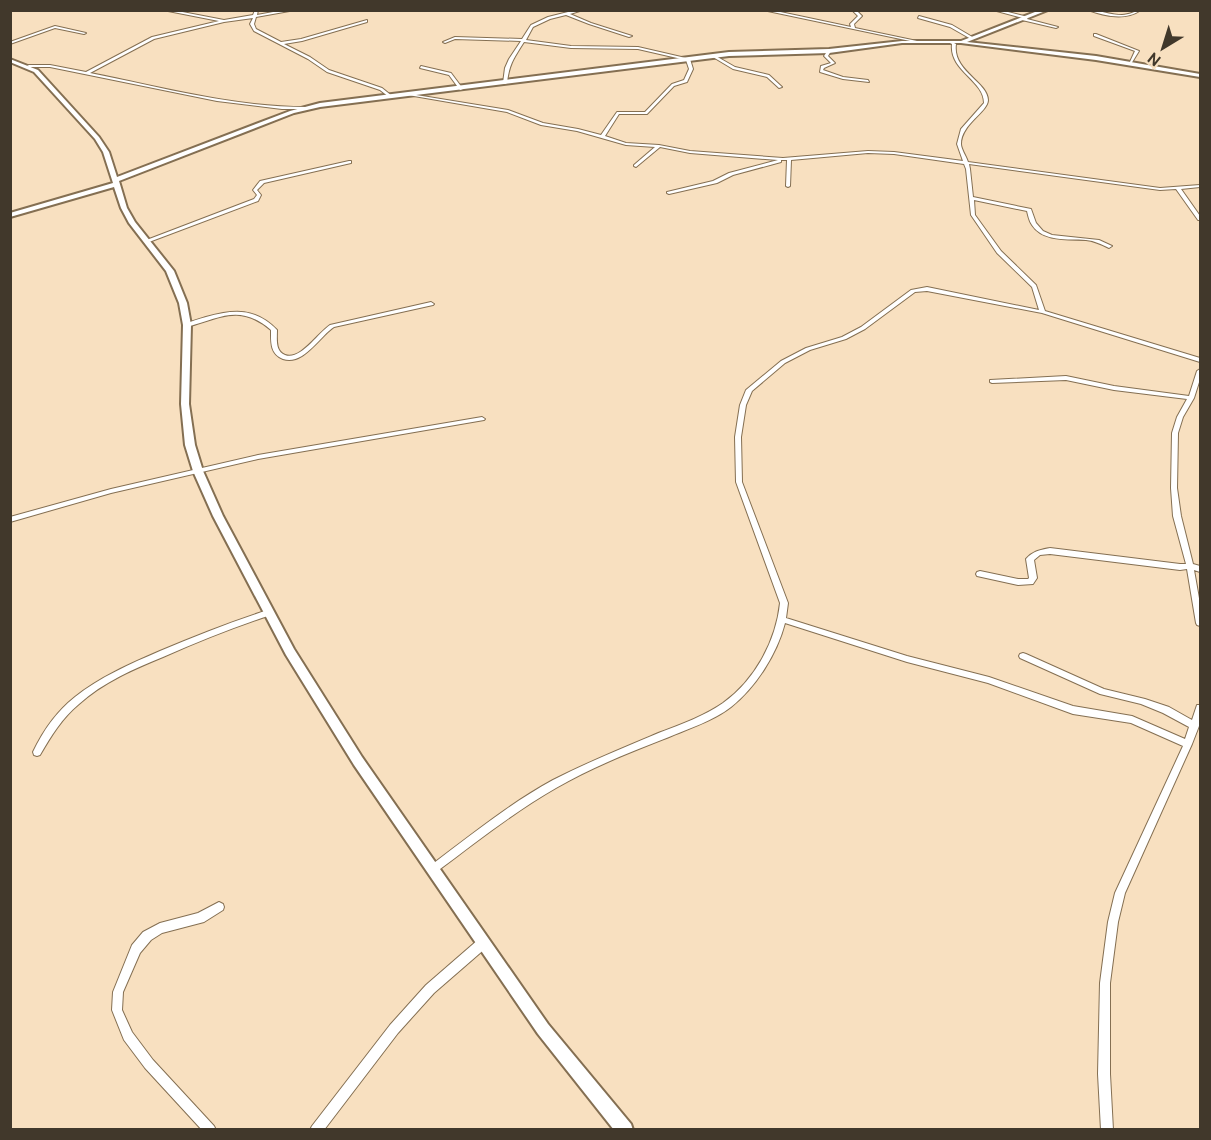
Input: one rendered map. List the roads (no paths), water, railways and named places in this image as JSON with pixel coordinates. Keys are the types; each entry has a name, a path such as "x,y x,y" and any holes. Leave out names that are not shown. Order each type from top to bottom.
{"main road":[{"path":"953,42 972,38 1046,10"},
{"path":"10,215 115,182 306,108 688,59 829,51 915,41 953,42 1130,63 1199,75"},
{"path":"10,60 29,66 36,72 97,138 106,152 124,208 174,279 183,303 187,325 186,414 190,445 198,471 268,613 324,709 483,943 543,1029 625,1130"}],"street":[{"path":"164,10 224,21"},
{"path":"257,10 254,16 254,29 309,58 328,71 381,89 390,96"},
{"path":"87,73 153,38 224,21 294,10"},
{"path":"505,83 507,68 535,24 582,10"},
{"path":"764,10 915,41"},
{"path":"782,15 793,10"},
{"path":"854,10 860,16 852,24 854,29"},
{"path":"994,10 1056,27"},
{"path":"1089,10 1115,16 1136,14 1140,10"},
{"path":"567,14 585,23 614,29 630,36"},
{"path":"919,17 951,26 972,38"},
{"path":"280,43 315,37 366,21"},
{"path":"10,43 56,27 84,33"},
{"path":"1095,35 1137,51 1130,63"},
{"path":"446,42 455,38 523,41 571,47 638,48 688,59 691,69 686,81 673,86 646,113 618,113 609,124 609,130 602,137"},
{"path":"953,42 952,50 958,63 987,97 986,103 961,133 960,152 966,163 974,215 999,252 1034,286 1043,312"},
{"path":"829,51 826,56 833,63 822,67 821,71 843,78 868,81"},
{"path":"714,56 734,68 768,76 780,87"},
{"path":"29,66 50,66 217,100 282,108 306,108"},
{"path":"421,67 450,74 460,89"},
{"path":"410,95 508,111 542,124 578,130 626,144 659,146 700,153 786,159 881,153 1150,188 1200,186"},
{"path":"636,166 659,146"},
{"path":"786,159 788,186"},
{"path":"669,193 715,182 731,174 786,159"},
{"path":"147,242 256,200 259,195 255,190 262,182 349,162"},
{"path":"1179,188 1200,219"},
{"path":"971,198 1029,210 1034,225 1051,237 1096,240 1109,246"},
{"path":"433,869 498,821 553,785 726,705 750,681 767,655 784,620 784,603 739,482 738,437 742,405 749,390 783,362 863,328 913,291 927,289 1043,312 1200,360"},
{"path":"187,325 234,313 246,312 258,315 274,330 274,345 278,354 290,358 305,353 312,347 320,333 332,326 431,304"},
{"path":"1200,371 1191,398 1180,417 1176,433 1174,488 1177,516 1190,566 1200,623"},
{"path":"992,381 1066,378 1114,388 1191,398"},
{"path":"10,520 111,491 258,457 482,419"},
{"path":"980,574 1018,582 1030,582 1033,578 1030,559 1038,553 1050,551 1200,569"},
{"path":"37,752 55,721 98,683 214,630 268,613"},
{"path":"784,620 907,658 989,680 1073,710 1132,720 1188,744"},
{"path":"1023,656 1103,692 1142,701 1166,710 1195,726"},
{"path":"1107,1130 1104,1074 1105,983 1113,922 1120,893 1188,744 1200,708"},
{"path":"210,1130 149,1064 128,1036 117,1010 118,992 136,949 147,936 160,928 200,918 219,907"},
{"path":"316,1130 394,1029 430,989 483,943"}]}
